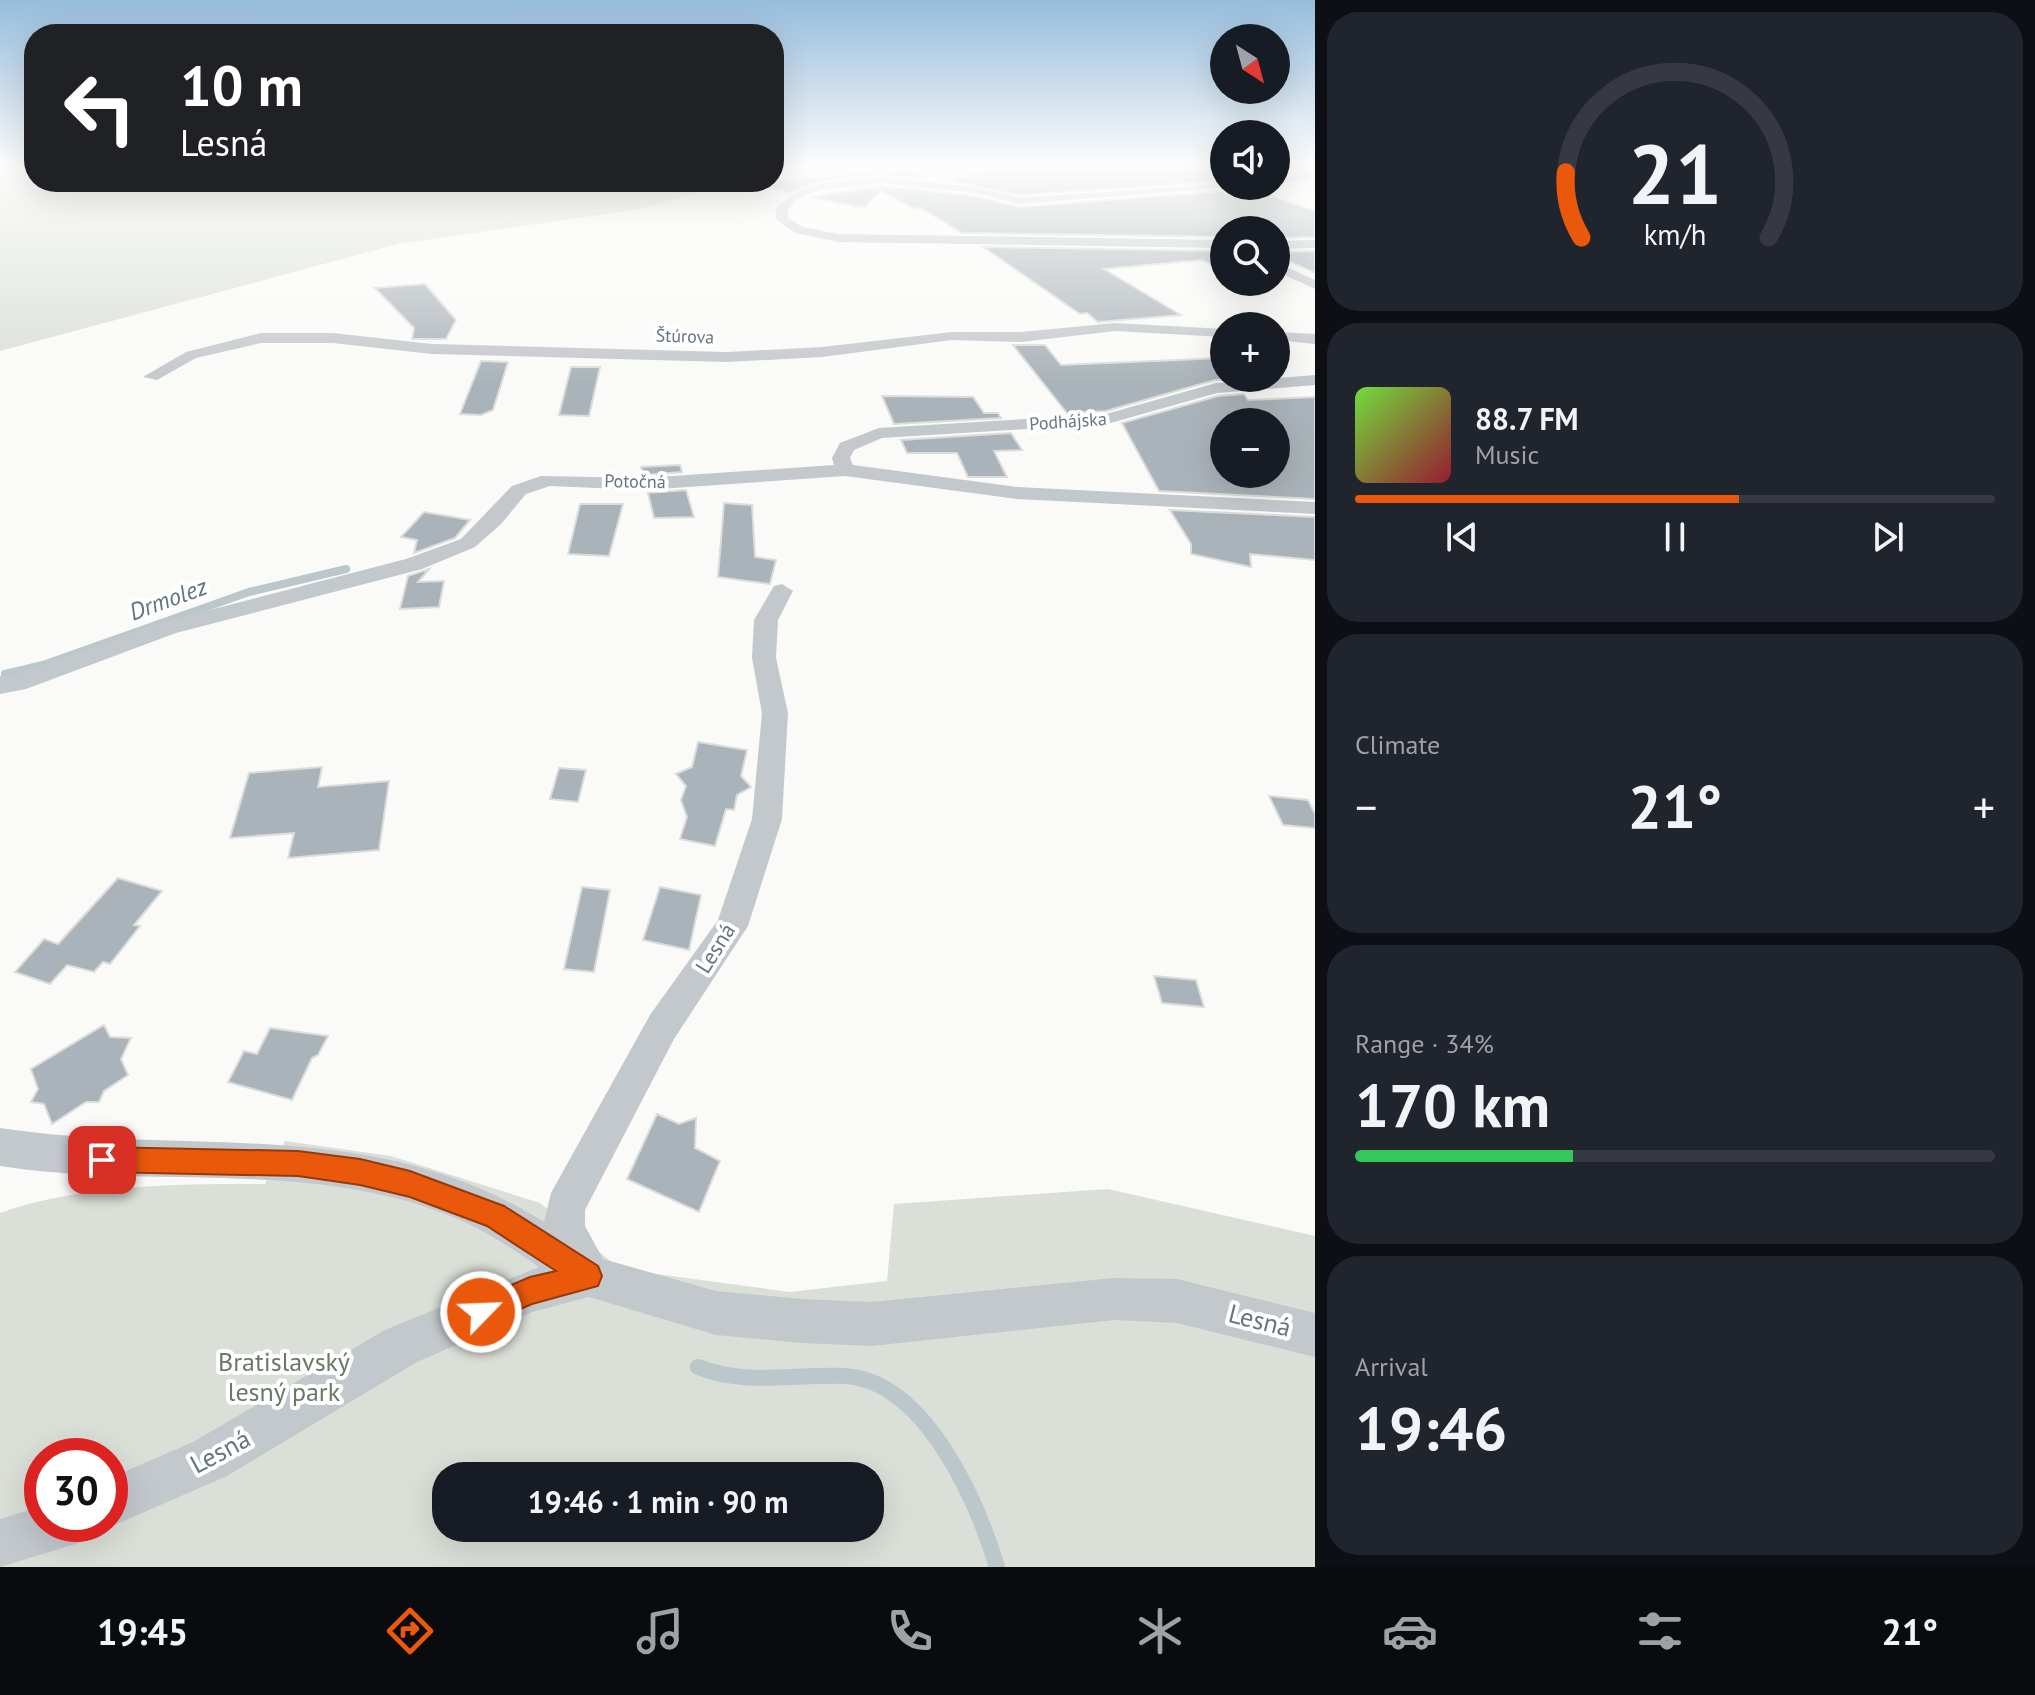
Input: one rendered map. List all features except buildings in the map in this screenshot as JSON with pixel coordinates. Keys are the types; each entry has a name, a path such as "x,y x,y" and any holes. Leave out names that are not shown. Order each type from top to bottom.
{"street":[{"path":"846,238 1210,244"},
{"path":"1290,245 1315,244"},
{"path":"1290,273 1315,285"},
{"name":"Štúrova","path":"151,377 191,355 261,338 333,338 458,350 727,357 822,352 952,336 1021,337 1115,327 1210,332"},
{"path":"1290,337 1315,339"},
{"name":"Podhájska","path":"845,470 841,458 846,447 879,433 1107,419 1216,388 1315,380"},
{"name":"Potočná","path":"0,685 17,683 168,628 414,564 468,543 494,520 519,490 548,480 644,484 845,470 1017,493 1315,508"},
{"name":"Lesná","path":"589,1276 564,1230 565,1207 662,1027 732,926 767,819 775,713 764,658 766,620 782,591"},
{"name":"Lesná","path":"0,1147 66,1157 298,1164 360,1172 410,1184 495,1216 589,1276 716,1313 871,1324 1114,1299 1177,1301 1315,1335"},
{"name":"Lesná","path":"128,1495 210,1459 401,1346 530,1291 589,1276"},
{"path":"0,1544 24,1536"}],"green space":[{"path":"0,238 439,238 398,244 0,351"},
{"name":"Bratislavský lesný park","path":"285,1141 391,1156 540,1203 620,1269 789,1292 887,1281 894,1204 1108,1189 1315,1236 1315,1567 0,1567 0,1213 64,1196 165,1186 265,1184"}],"waterway":[{"name":"Drmolez","path":"5,674 43,665 249,592 346,569"},
{"path":"698,1367 752,1378 844,1376 873,1383 899,1398 923,1421 961,1479 997,1567"}],"route":[{"path":"102,1160 298,1164 360,1172 410,1184 495,1216 589,1276 530,1291 481,1312"}]}
